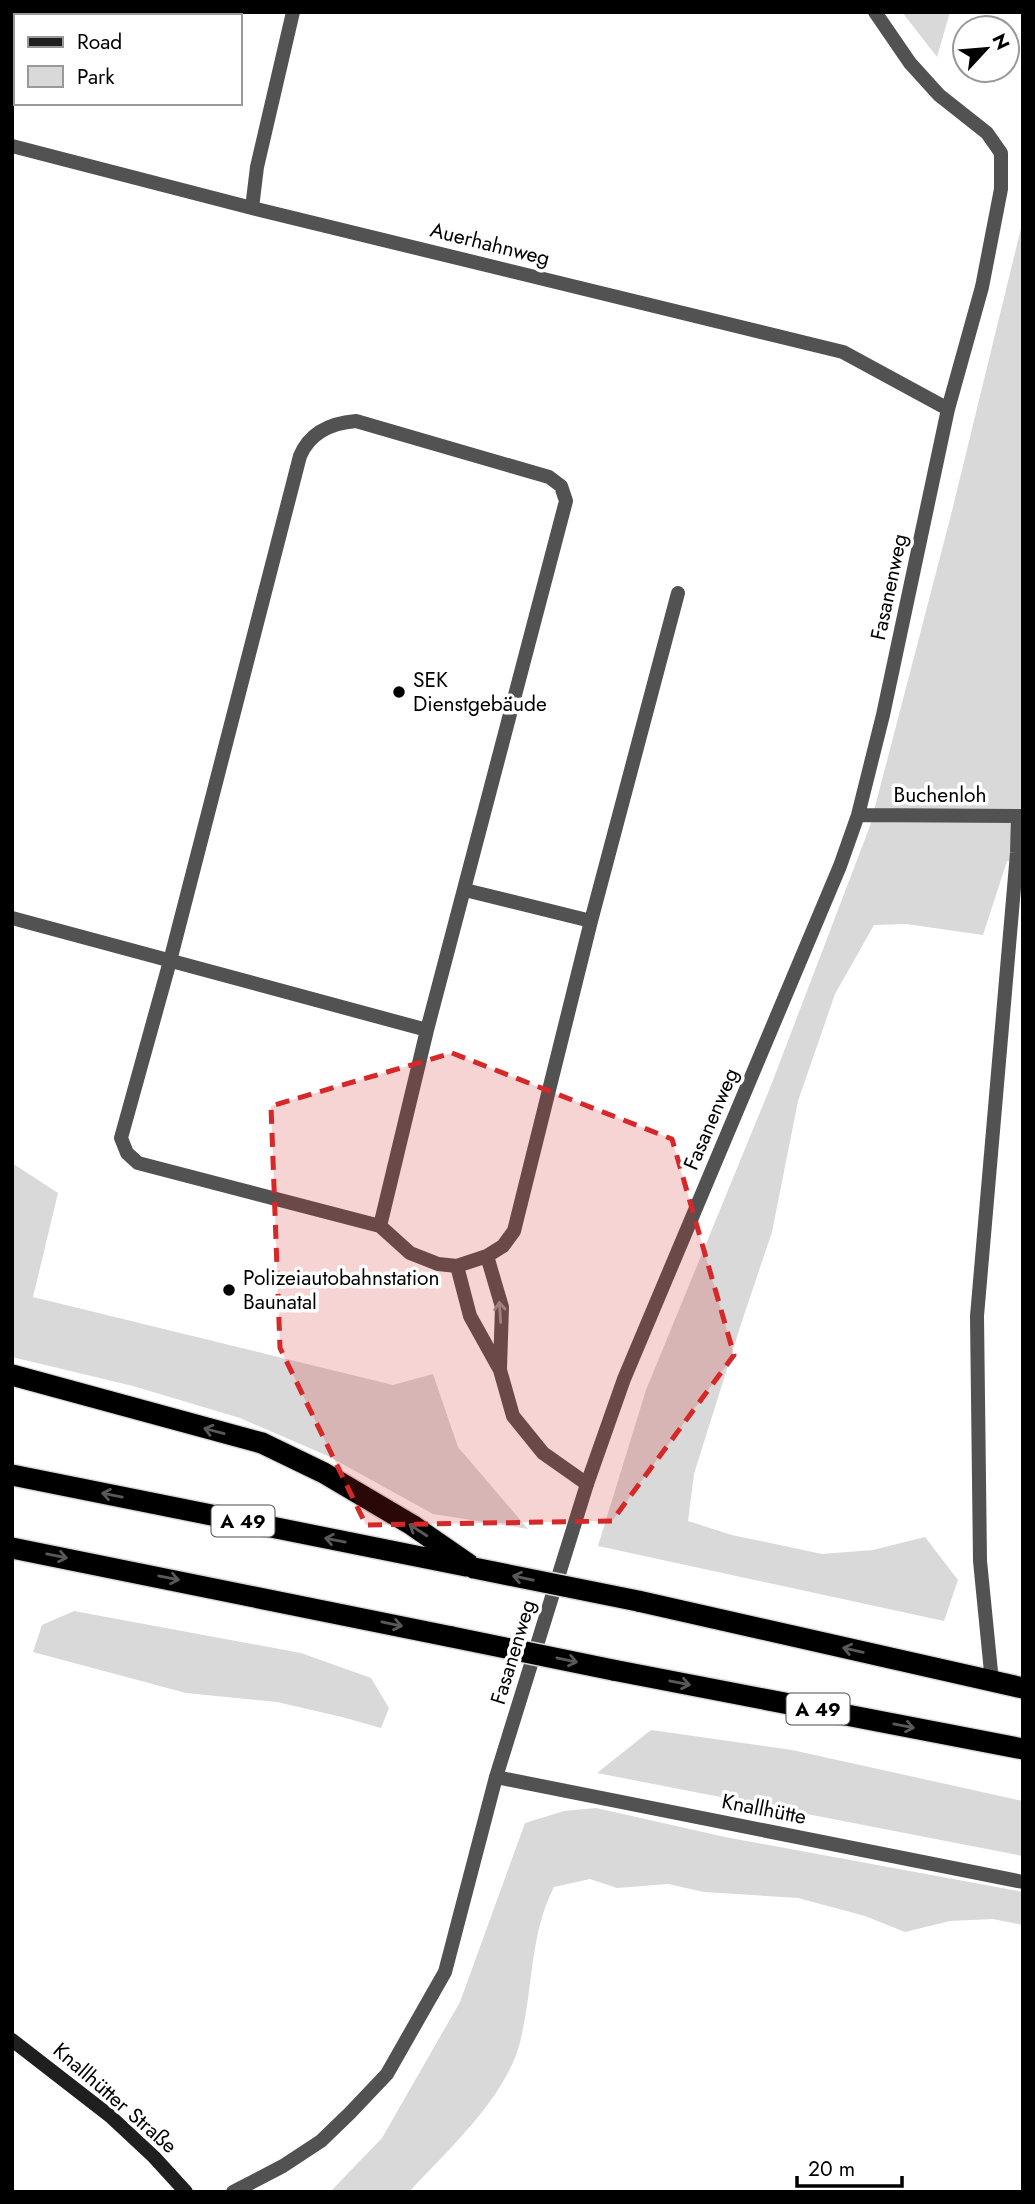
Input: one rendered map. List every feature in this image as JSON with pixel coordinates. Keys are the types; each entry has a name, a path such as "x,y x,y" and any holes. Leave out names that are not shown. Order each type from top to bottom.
{"highway":[{"path":"12,1376 262,1444 324,1473 412,1525 474,1567"},
{"name":"A 49","path":"12,1475 638,1601 1023,1688"},
{"name":"A 49","path":"12,1548 613,1670 1023,1749"}],"street":[{"path":"252,208 257,167 293,12"},
{"name":"Fasanenweg","path":"233,2192 283,2166 321,2141 387,2074 445,1972 496,1777 587,1484 624,1379 840,866 858,815 883,715 948,409 982,286 1001,190 1001,153 987,133 939,95 910,63 874,12"},
{"name":"Auerhahnweg","path":"12,146 252,208 843,352 948,409"},
{"path":"380,1226 428,1030 566,500 561,486 549,477 356,421 339,422 321,430 306,443 300,456 170,961 121,1138 127,1153 138,1163 380,1226 410,1253 438,1264 457,1266 487,1256 503,1246 514,1231 590,921 678,593"},
{"name":"Buchenloh","path":"858,815 1020,816"},
{"path":"992,1682 980,1561 977,1316 1020,816"},
{"path":"465,890 590,921"},
{"path":"12,918 428,1030"},
{"path":"487,1256 502,1307 500,1370"},
{"path":"457,1266 470,1316 500,1370 513,1416 543,1453 587,1484"},
{"name":"Knallhütte","path":"496,1777 1023,1882"},
{"name":"Knallhütter Straße","path":"12,2040 110,2116 186,2192"}],"highlighted area":[{"path":"452,1053 672,1139 734,1355 612,1521 366,1525 280,1348 271,1106"}],"green space":[{"path":"902,12 950,12 937,57"},
{"path":"1023,220 1023,864 1007,861 983,935 906,924 874,925 835,994 798,1101 772,1232 694,1474 688,1521 732,1535 822,1554 873,1550 925,1537 958,1580 944,1621 598,1546 646,1390 770,1088 870,826 951,515"},
{"path":"12,1163 58,1193 33,1297 393,1385 433,1374 458,1447 528,1529 433,1514 328,1456 240,1418 133,1386 12,1357"},
{"path":"74,1611 301,1653 371,1678 389,1708 381,1728 277,1702 186,1693 33,1652 42,1625"},
{"path":"651,1730 792,1750 1023,1801 1023,1856 597,1773"},
{"path":"596,1808 725,1837 1023,1892 1023,1925 993,1919 950,1921 905,1932 865,1916 798,1898 704,1892 668,1884 617,1888 590,1879 554,1887 540,1923 521,2038 504,2080 491,2101 409,2192 330,2192 382,2138 460,2002 525,1823 564,1811"}],"place":[{"name":"SEK Dienstgebäude","path":"399,692"},
{"name":"Polizeiautobahnstation Baunatal","path":"229,1290"}]}
